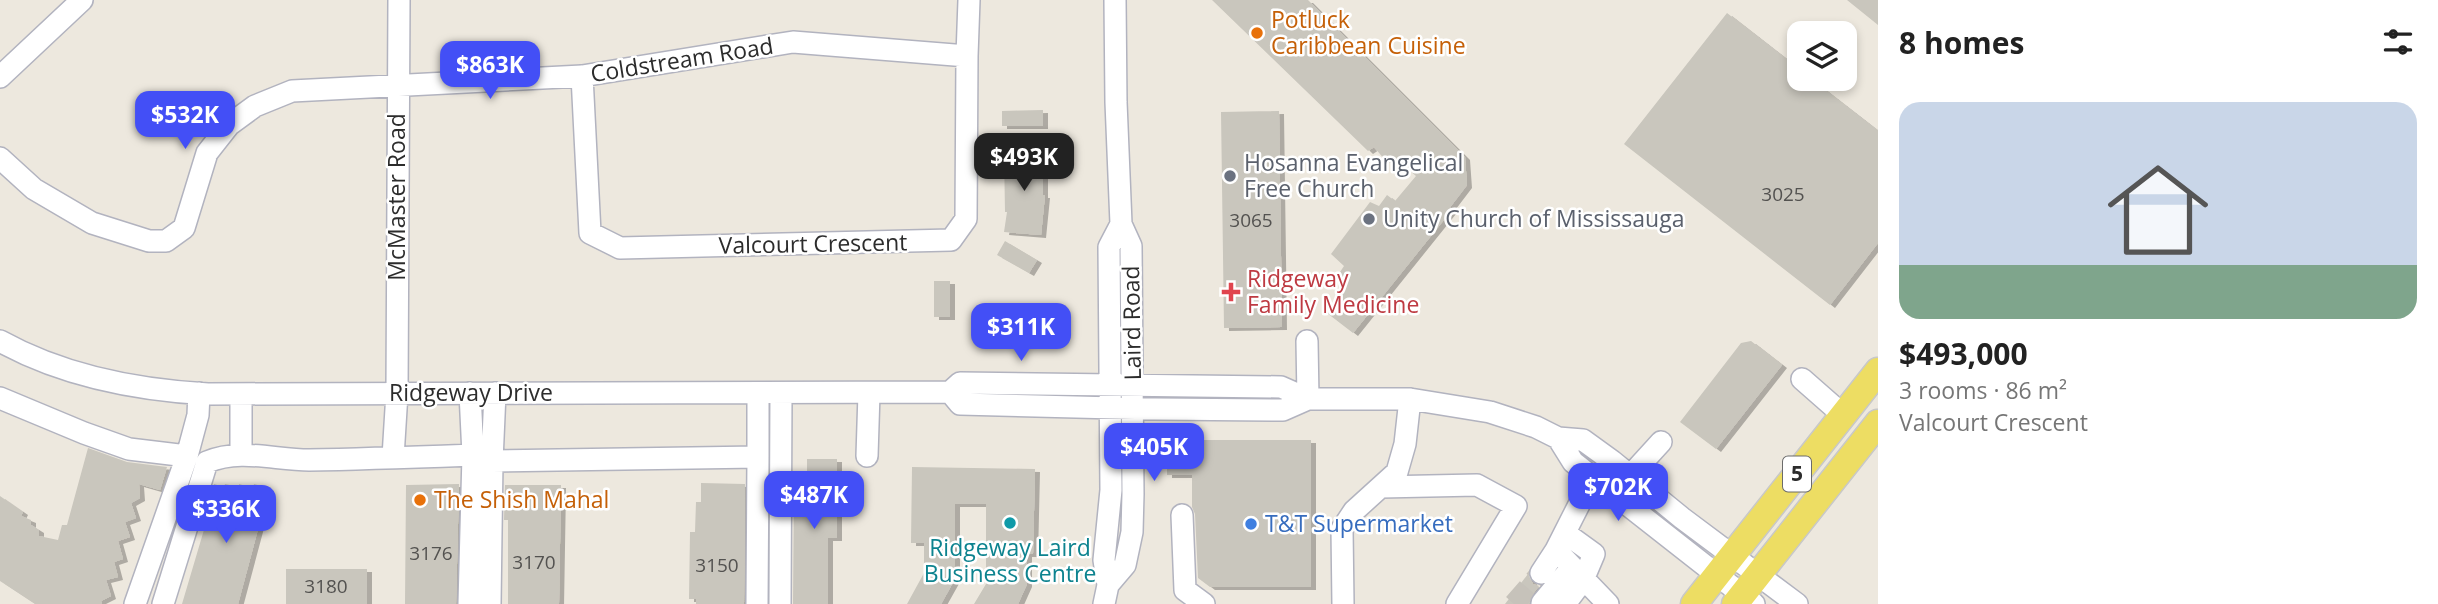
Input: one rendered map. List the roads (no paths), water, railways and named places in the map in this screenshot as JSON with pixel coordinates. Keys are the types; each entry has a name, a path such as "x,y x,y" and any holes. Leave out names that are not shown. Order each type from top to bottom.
{"main road":[{"name":"5","path":"1739,582 1843,415 1878,371"},
{"name":"5","path":"1694,604 1739,582 1878,423"}],"street":[{"path":"0,77 82,0"},
{"name":"McMaster Road","path":"393,457 397,393 399,0"},
{"name":"Valcourt Crescent","path":"582,76 590,233 603,241 620,248 951,240 966,219 970,0"},
{"name":"Laird Road","path":"1106,594 1125,565 1132,532 1134,409 1131,246 1121,224 1115,0"},
{"name":"Coldstream Road","path":"0,158 34,189 92,223 149,241 166,241 184,228 207,153 229,125 255,106 292,91 582,76 793,43 967,56"},
{"name":"Laird Road","path":"1106,594 1104,560 1111,490 1109,247 1121,224"},
{"name":"Ridgeway Drive","path":"0,341 41,361 80,374 159,390 199,393 950,393 960,383 1281,387 1308,398 1410,398 1512,418 1558,438 1583,440 1682,518 1739,582"},
{"path":"1307,341 1308,398"},
{"path":"1802,379 1843,415"},
{"path":"135,604 187,456 198,415 199,393"},
{"path":"470,393 483,458 490,604"},
{"path":"469,604 483,458 495,393"},
{"path":"757,604 758,393"},
{"path":"780,604 781,393"},
{"path":"867,456 869,393"},
{"name":"Ridgeway Drive","path":"950,393 961,404 1134,409 1283,410 1308,398"},
{"path":"241,454 242,394"},
{"path":"0,398 129,449 187,456"},
{"path":"1343,604 1342,529 1354,511 1397,472 1405,444 1410,398"},
{"name":"Ridgeway Drive","path":"1558,438 1573,461 1593,477 1739,582"},
{"path":"1630,476 1661,442"},
{"path":"163,604 207,462 220,456 241,454 306,460 393,457 758,457"},
{"path":"1541,573 1561,541 1593,477"},
{"path":"1381,487 1477,485 1516,506 1457,604"},
{"path":"1182,515 1185,590 1204,604"},
{"path":"1561,541 1594,554 1588,589 1565,604"},
{"path":"1739,582 1797,604"},
{"path":"1542,603 1588,589"}],"tunnel":[{"path":"1514,604 1541,573"}],"place":[{"name":"Potluck Caribbean Cuisine","path":"1257,33"},
{"name":"Hosanna Evangelical Free Church","path":"1230,176"},
{"name":"Unity Church of Mississauga","path":"1369,219"},
{"name":"Ridgeway Family Medicine","path":"1231,292"},
{"name":"The Shish Mahal","path":"420,500"},
{"name":"Ridgeway Laird Business Centre","path":"1010,523"},
{"name":"T&T Supermarket","path":"1251,524"}]}
